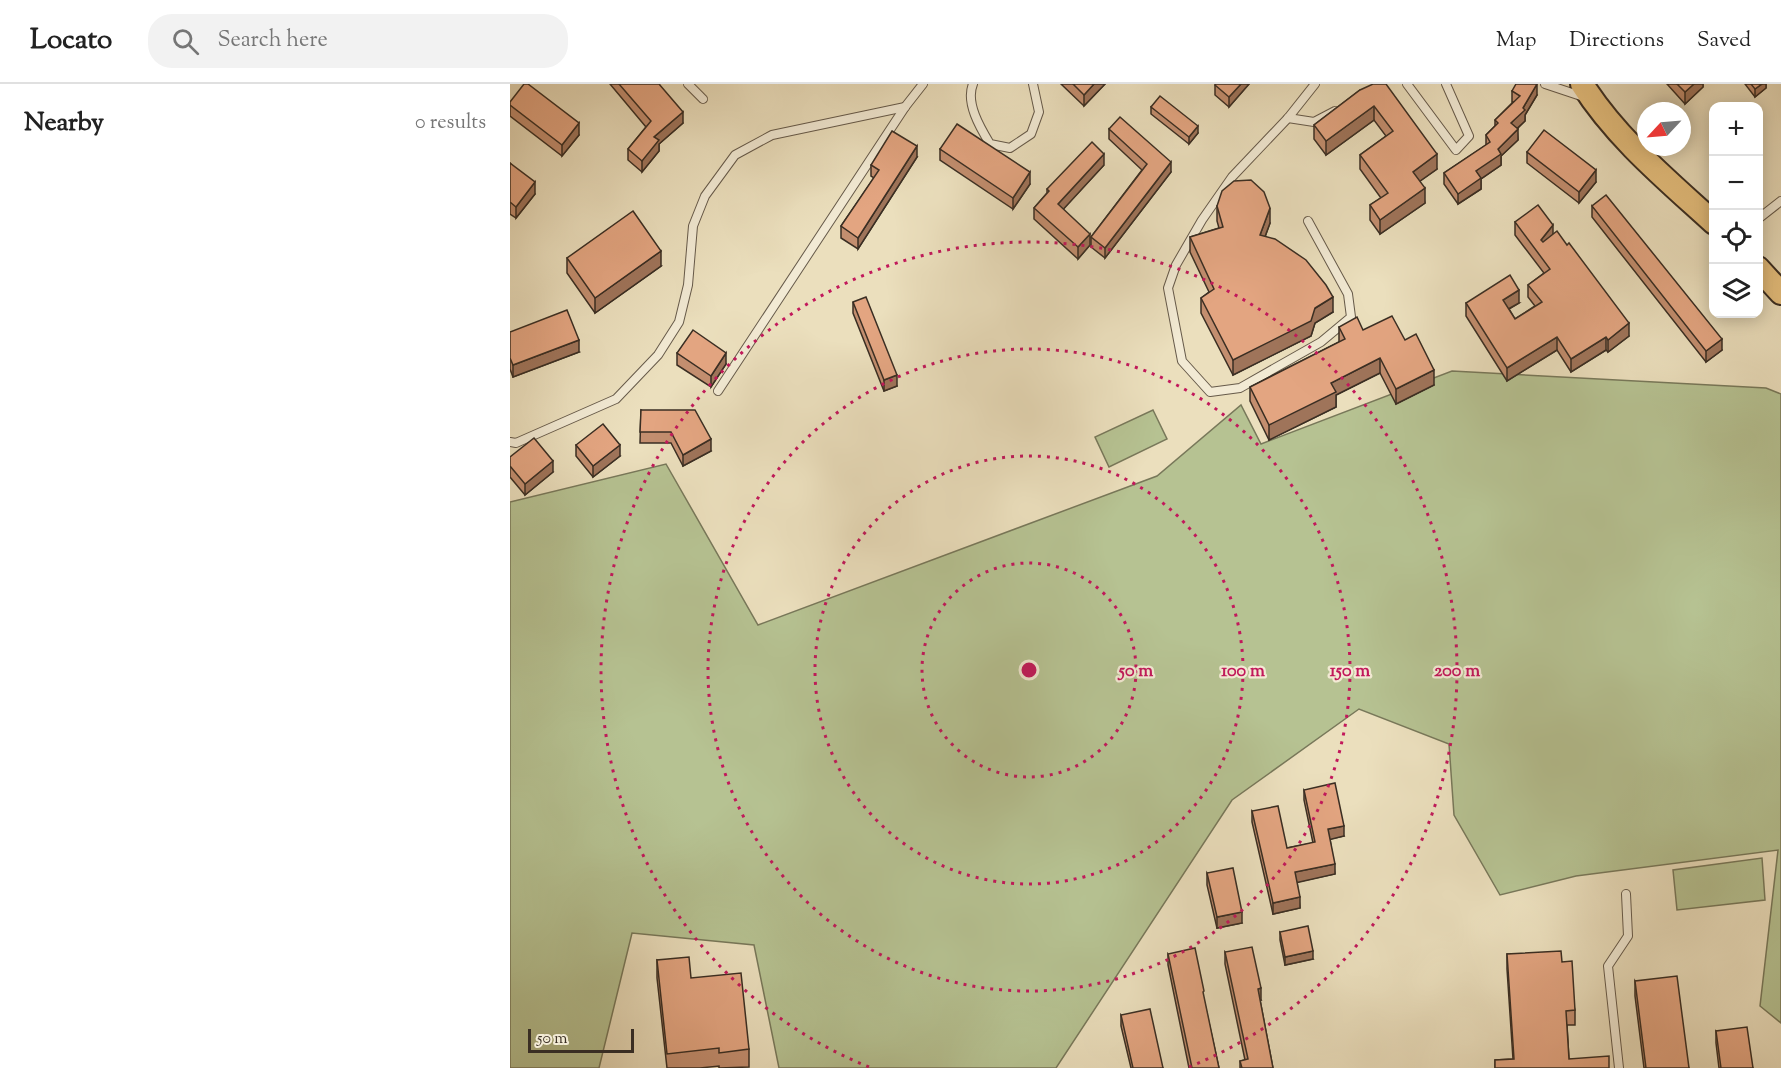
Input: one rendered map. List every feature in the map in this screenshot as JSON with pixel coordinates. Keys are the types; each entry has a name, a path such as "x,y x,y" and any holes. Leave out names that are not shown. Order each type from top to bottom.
{"main road":[{"path":"1587,92 1642,156 1709,219"},
{"path":"1763,273 1781,293"}],"lane":[{"path":"688,84 703,99"},
{"path":"718,391 905,107 923,84"},
{"path":"973,84 971,89 975,120 990,144 1010,148 1031,135 1039,111 1033,84"},
{"path":"1308,221 1348,294 1351,317 1321,342 1240,388 1210,392 1182,361 1168,288 1176,265 1202,220 1232,177 1288,118 1315,84"},
{"path":"1407,84 1456,150 1469,136 1446,84"},
{"path":"1545,84 1587,92"},
{"path":"1288,118 1314,122 1345,106"},
{"path":"510,442 516,443 616,399 658,355 679,322 688,285 693,226 705,196 735,155 772,135 905,107"},
{"path":"1763,215 1781,201"},
{"path":"1619,1068 1608,966 1628,936 1626,894"}],"green space":[{"path":"1452,371 1766,388 1781,394 1781,1023 1760,1006 1778,850 1576,876 1500,895 1454,815 1449,744 1359,709 1232,800 1056,1068 779,1068 754,945 632,933 599,1068 510,1068 510,502 666,464 758,625 1157,476 1241,405 1261,444"},
{"path":"1153,410 1167,439 1109,467 1095,437"},
{"path":"1762,858 1765,900 1677,910 1673,870"}],"building":[{"path":"524,84 528,84 579,123 562,145 510,105"},
{"path":"619,84 659,84 683,112 654,137 659,140 642,161 628,149 651,121"},
{"path":"1073,84 1094,84 1084,95"},
{"path":"1216,84 1241,84 1229,97"},
{"path":"1373,84 1386,84 1437,154 1413,172 1425,188 1380,220 1370,205 1388,193 1360,155 1393,131 1374,106 1326,141 1314,125 1360,90"},
{"path":"1516,84 1537,84 1523,108 1525,110 1511,123 1518,129 1498,149 1501,154 1476,171 1481,178 1458,194 1444,173 1490,142 1486,135 1498,123 1495,120 1520,96 1512,91"},
{"path":"1677,84 1694,84 1685,92"},
{"path":"1751,84 1762,84 1755,89"},
{"path":"1160,96 1198,126 1189,137 1151,107"},
{"path":"1120,117 1171,162 1105,248 1091,237 1147,164 1109,129"},
{"path":"957,124 1030,172 1013,198 940,149"},
{"path":"1544,130 1596,170 1579,192 1527,152"},
{"path":"892,131 917,146 858,238 841,226 879,170 871,165"},
{"path":"1092,142 1104,154 1058,204 1090,234 1078,247 1034,208 1049,191 1047,189"},
{"path":"510,163 535,182 516,207 510,202"},
{"path":"1251,180 1264,192 1270,208 1260,235 1275,239 1306,260 1333,297 1315,308 1311,321 1233,360 1201,298 1214,289 1190,237 1223,227 1217,206 1222,191 1234,181"},
{"path":"1606,195 1722,339 1706,351 1592,206"},
{"path":"1538,205 1553,225 1541,240 1543,242 1557,231 1567,245 1569,243 1629,323 1608,340 1606,337 1571,359 1557,337 1507,368 1466,303 1510,275 1519,290 1503,300 1515,319 1542,302 1528,285 1550,269 1515,222"},
{"path":"633,211 661,251 595,298 567,258"},
{"path":"866,297 897,375 884,380 853,302"},
{"path":"567,310 579,340 513,365 510,358 510,332"},
{"path":"1392,316 1405,340 1416,334 1434,370 1396,389 1380,358 1331,383 1336,392 1269,425 1250,387 1345,339 1339,327 1357,317 1363,330"},
{"path":"693,330 726,353 711,376 677,353"},
{"path":"641,410 695,410 711,439 683,455 671,432 640,432"},
{"path":"603,424 620,445 593,466 576,445"},
{"path":"534,438 553,461 525,484 510,466 510,457"},
{"path":"1335,783 1344,826 1328,829 1335,864 1295,872 1300,897 1273,903 1252,811 1278,806 1287,848 1315,842 1304,790"},
{"path":"1233,868 1242,912 1217,917 1207,873"},
{"path":"1308,926 1313,951 1285,957 1280,932"},
{"path":"1252,947 1261,988 1258,989 1273,1068 1242,1068 1240,1061 1248,1059 1225,952"},
{"path":"1195,948 1219,1068 1192,1068 1168,954"},
{"path":"1561,951 1562,962 1572,961 1575,1010 1566,1011 1569,1059 1609,1056 1609,1068 1495,1068 1495,1060 1514,1059 1507,954"},
{"path":"689,957 691,978 741,973 749,1049 719,1053 719,1048 667,1054 657,960"},
{"path":"1677,976 1689,1068 1646,1068 1635,981"},
{"path":"1150,1009 1163,1068 1133,1068 1121,1015"},
{"path":"1747,1027 1753,1068 1721,1068 1716,1031"}]}
